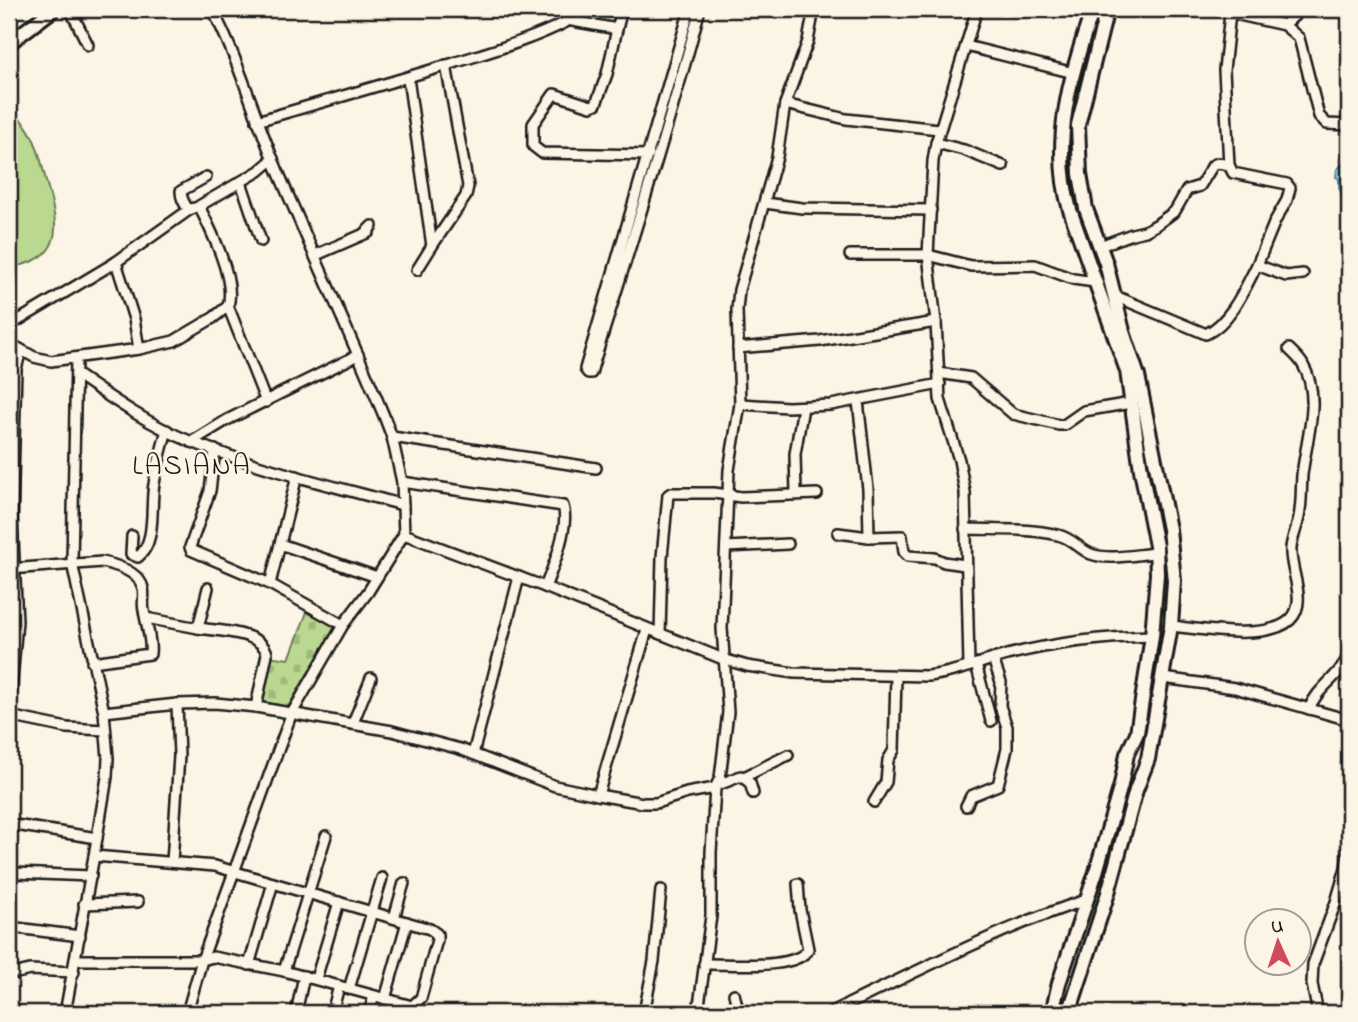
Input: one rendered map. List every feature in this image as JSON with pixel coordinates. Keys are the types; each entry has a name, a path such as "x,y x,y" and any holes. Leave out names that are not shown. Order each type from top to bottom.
{"highway":[{"path":"9,43 54,9"},
{"path":"1052,1013 1098,865 1127,754 1137,733 1152,636 1157,573 1157,553 1127,371 1068,201 1064,175 1063,126 1074,74 1094,9"},
{"path":"1069,1013 1115,870 1136,790 1148,759 1171,626 1174,581 1165,509 1138,376 1114,290 1086,209 1080,174 1078,125 1107,9"},
{"path":"1064,175 1080,174"},
{"path":"1096,285 1114,290"},
{"path":"1150,512 1165,509"},
{"path":"1098,865 1115,870"}],"street":[{"path":"70,9 88,45"},
{"path":"187,1013 202,960 291,715 343,625 404,534 402,482 392,437 212,9"},
{"path":"257,121 408,78 531,37 564,24 568,9"},
{"path":"622,9 607,74 595,106 553,94 533,124 533,146 542,153 649,155"},
{"path":"690,9 684,51 601,340 591,373 587,373 585,369 649,155 684,51 700,9"},
{"path":"698,1013 711,916 711,852 717,786 728,712 723,659 729,470 740,404 739,290 777,157 785,104 808,41 814,9"},
{"path":"977,9 936,143 928,255 944,417 963,481 965,565 972,665 991,721"},
{"path":"1284,25 1302,9"},
{"path":"1114,290 1206,334 1221,323 1236,303 1287,201 1290,188 1287,184 1233,173 1229,165 1224,59 1230,11 1284,25 1299,38 1320,116 1326,124 1349,125"},
{"path":"567,20 617,29"},
{"path":"966,46 1074,74"},
{"path":"417,270 466,196 468,186 446,65"},
{"path":"408,78 432,246"},
{"path":"785,104 846,119 939,128"},
{"path":"936,143 964,150 1003,166"},
{"path":"9,326 116,262 189,209 241,182 273,159"},
{"path":"1100,246 1146,231 1156,225 1175,211 1187,191 1199,186 1213,165 1229,165"},
{"path":"189,209 182,199 181,191 206,177"},
{"path":"241,182 261,241"},
{"path":"765,203 802,208 930,210"},
{"path":"199,206 222,259 229,292 228,306 266,402"},
{"path":"316,255 369,232 372,226"},
{"path":"850,255 928,255 971,266 1035,265 1096,285"},
{"path":"116,262 134,319 139,349"},
{"path":"1257,265 1286,276 1303,274"},
{"path":"9,343 43,360 63,361 139,349 174,341 228,306"},
{"path":"738,348 820,341 936,321"},
{"path":"1171,626 1237,633 1254,631 1288,622 1298,609 1291,546 1299,516 1302,473 1312,413 1309,379 1303,363 1289,349"},
{"path":"21,350 16,369 12,415 11,569 17,621 9,716 67,728 105,730"},
{"path":"191,442 227,420 358,355"},
{"path":"65,1013 107,777 104,712 72,564 76,358"},
{"path":"939,373 971,378 1013,414 1059,425 1064,425 1084,411 1131,403"},
{"path":"76,374 166,430 191,442 297,476 403,505"},
{"path":"740,404 803,407 858,401 940,384"},
{"path":"858,401 868,489 869,537"},
{"path":"796,494 795,454 803,407"},
{"path":"132,536 131,554 138,557 143,553 150,532 150,502 166,430"},
{"path":"392,437 596,468"},
{"path":"215,450 210,491 191,550 270,584 343,625"},
{"path":"270,584 297,476"},
{"path":"402,482 563,506 565,517 560,543 545,587"},
{"path":"660,634 662,557 668,495 817,494"},
{"path":"965,529 1058,535 1070,538 1080,548 1098,555 1157,553"},
{"path":"838,533 869,537 902,536 904,552 908,556 935,558 965,565"},
{"path":"404,534 723,659 747,666 794,673 896,676 944,674 993,659 1100,638 1152,636"},
{"path":"280,544 377,577"},
{"path":"726,547 788,544"},
{"path":"11,569 102,562 113,564 134,575 144,588 151,651 148,656 92,662"},
{"path":"473,754 519,577"},
{"path":"198,628 208,588"},
{"path":"146,618 238,634 260,642 267,654 256,707"},
{"path":"598,795 648,629"},
{"path":"1309,709 1317,694 1341,670 1349,654"},
{"path":"966,806 971,796 998,785 1007,749 1006,723 1000,706 1001,682 993,659"},
{"path":"874,802 886,782 888,760 894,750 896,676"},
{"path":"353,723 371,678"},
{"path":"1163,678 1235,688 1349,720"},
{"path":"104,712 215,703 353,723 473,754 555,786 643,803 656,803 717,786 744,777 788,755"},
{"path":"172,862 179,756 177,704"},
{"path":"744,777 750,783 753,793"},
{"path":"9,824 97,838"},
{"path":"284,971 326,836"},
{"path":"1318,1013 1312,984 1313,964 1336,902 1349,846"},
{"path":"76,960 202,960 213,957 284,971 412,1006 421,998 438,937 430,929 207,864 94,856"},
{"path":"15,873 91,876"},
{"path":"349,989 382,878"},
{"path":"249,965 273,883"},
{"path":"394,918 404,883"},
{"path":"704,964 780,963 796,960 806,953 808,948 798,884"},
{"path":"644,1013 654,961 661,890"},
{"path":"830,1013 949,955 1062,908 1086,901"},
{"path":"84,904 138,902"},
{"path":"316,979 339,902"},
{"path":"385,999 407,922"},
{"path":"9,927 80,936"},
{"path":"18,972 74,972"},
{"path":"296,1013 304,976"},
{"path":"332,1013 339,986"},
{"path":"734,994 739,1013"},
{"path":"369,1013 374,996"}],"green space":[{"path":"9,111 24,124 35,142 52,202 55,225 51,245 45,253 19,266 9,266"},
{"path":"307,612 336,626 288,707 259,701 268,656 289,659"}],"water":[{"path":"1349,160 1349,208 1336,177 1337,169"}],"district":[{"name":"LASIANA","path":"192,464"}]}
